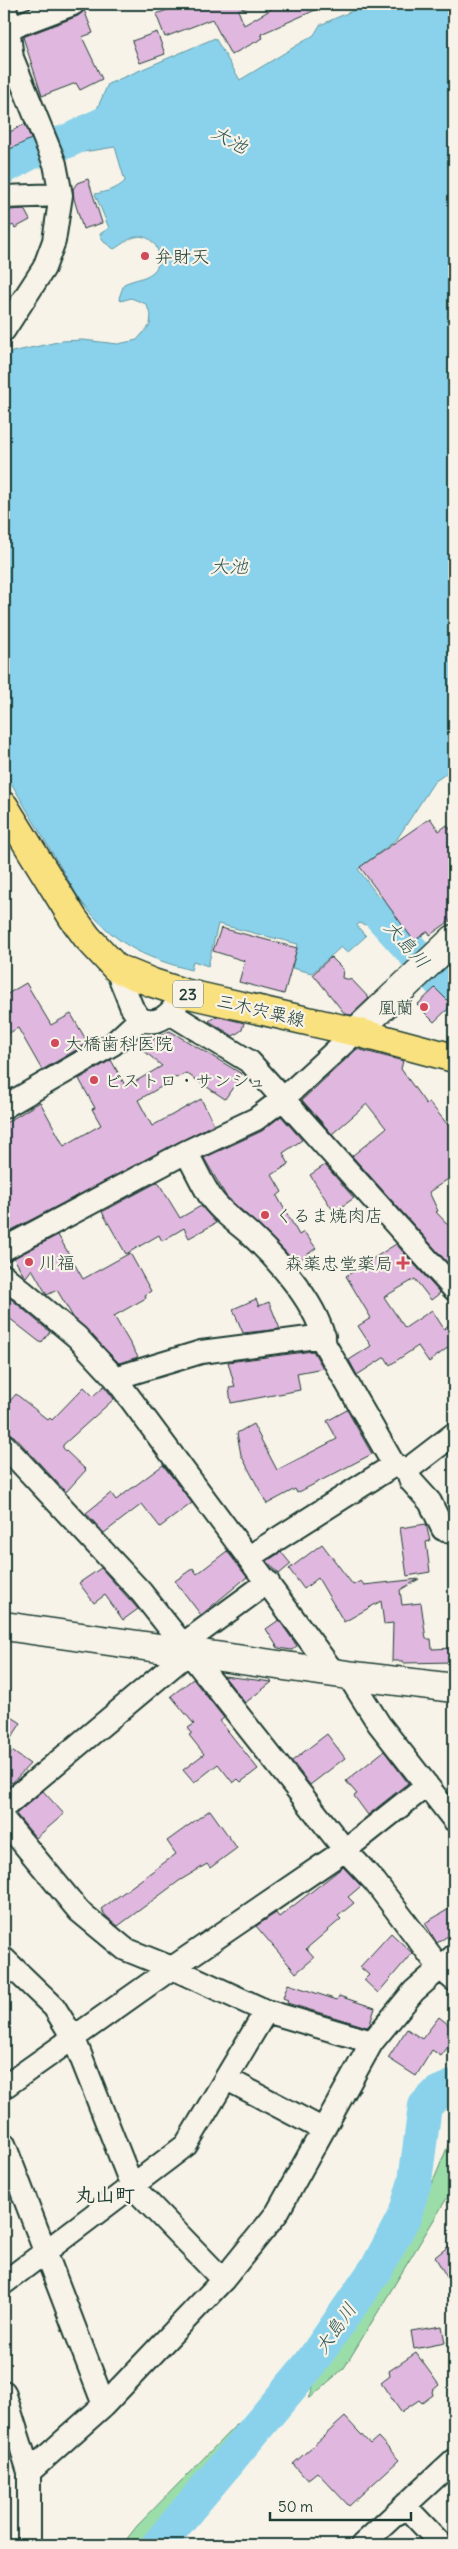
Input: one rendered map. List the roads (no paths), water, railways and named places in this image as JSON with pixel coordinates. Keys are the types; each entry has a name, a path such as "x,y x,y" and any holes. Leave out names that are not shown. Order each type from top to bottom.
{"main road":[{"name":"三木宍粟線","path":"4,806 73,918 87,937 116,968 153,984 177,1003 356,1032 454,1058"}],"street":[{"path":"4,330 44,268 54,241 61,195 55,164 12,58 5,4"},
{"path":"7,29 73,4"},
{"path":"4,197 61,195"},
{"path":"4,1249 186,1152 256,1118 284,1098 454,939"},
{"path":"116,968 132,1008 140,1019 148,1022 163,1019 177,1003 250,1062 454,1290"},
{"path":"4,1107 113,1044 140,1019"},
{"path":"186,1152 213,1200 260,1244 283,1269 305,1300 324,1336 325,1345 400,1468 430,1502 444,1529 454,1533"},
{"path":"4,1276 77,1337 115,1378 268,1582 454,1820"},
{"path":"115,1378 201,1352 324,1336"},
{"path":"249,1557 454,1434"},
{"path":"4,1445 141,1592 345,1850 449,1968 414,1991 372,2042 277,2213 224,2280 104,2405 29,2472"},
{"path":"4,1807 185,1649 268,1582"},
{"path":"4,1626 185,1649 341,1674 454,1688"},
{"path":"4,2088 172,1968 345,1850 427,1785"},
{"path":"4,1820 30,1849 79,1911 125,1950 172,1968 266,2011 372,2042"},
{"path":"4,1959 54,2007 74,2039 132,2186 224,2280"},
{"path":"4,2283 186,2145 266,2011"},
{"path":"227,2079 322,2129"},
{"path":"4,2144 104,2405"},
{"path":"4,2392 29,2472 29,2545"},
{"path":"362,2545 454,2460"},
{"path":"405,2506 442,2545"}],"water":[{"name":"大池","path":"368,4 454,4 454,768 434,782 397,839 358,869 386,907 366,925 359,923 357,926 366,936 347,953 341,947 312,973 292,968 298,944 218,924 208,966 193,961 191,970 142,953 117,938 105,928 80,900 4,771 4,364 12,352 62,341 83,340 118,344 137,340 150,325 151,315 146,304 131,298 121,301 119,298 124,284 144,277 155,270 159,258 156,246 147,238 141,236 132,238 114,249 104,242 100,234 109,228 95,194 115,188 125,181 115,147 70,154 59,131 79,117 97,109 108,84 215,38 240,80 314,35 320,25"}],"waterway":[{"name":"大池","path":"4,167 30,153 68,141 107,122"},
{"name":"大島川","path":"379,914 454,997"},
{"name":"大島川","path":"158,2545 310,2364 378,2266 405,2215 415,2181 425,2106 438,2093 454,2086"}],"place":[{"name":"弁財天","path":"145,256"},
{"name":"凰蘭","path":"424,1007"},
{"name":"大橋歯科医院","path":"55,1043"},
{"name":"ビストロ・サンシュ","path":"94,1080"},
{"name":"くるま焼肉店","path":"265,1215"},
{"name":"川福","path":"29,1262"},
{"name":"森薬忠堂薬局","path":"403,1263"}],"district":[{"name":"丸山町","path":"105,2194"}]}
